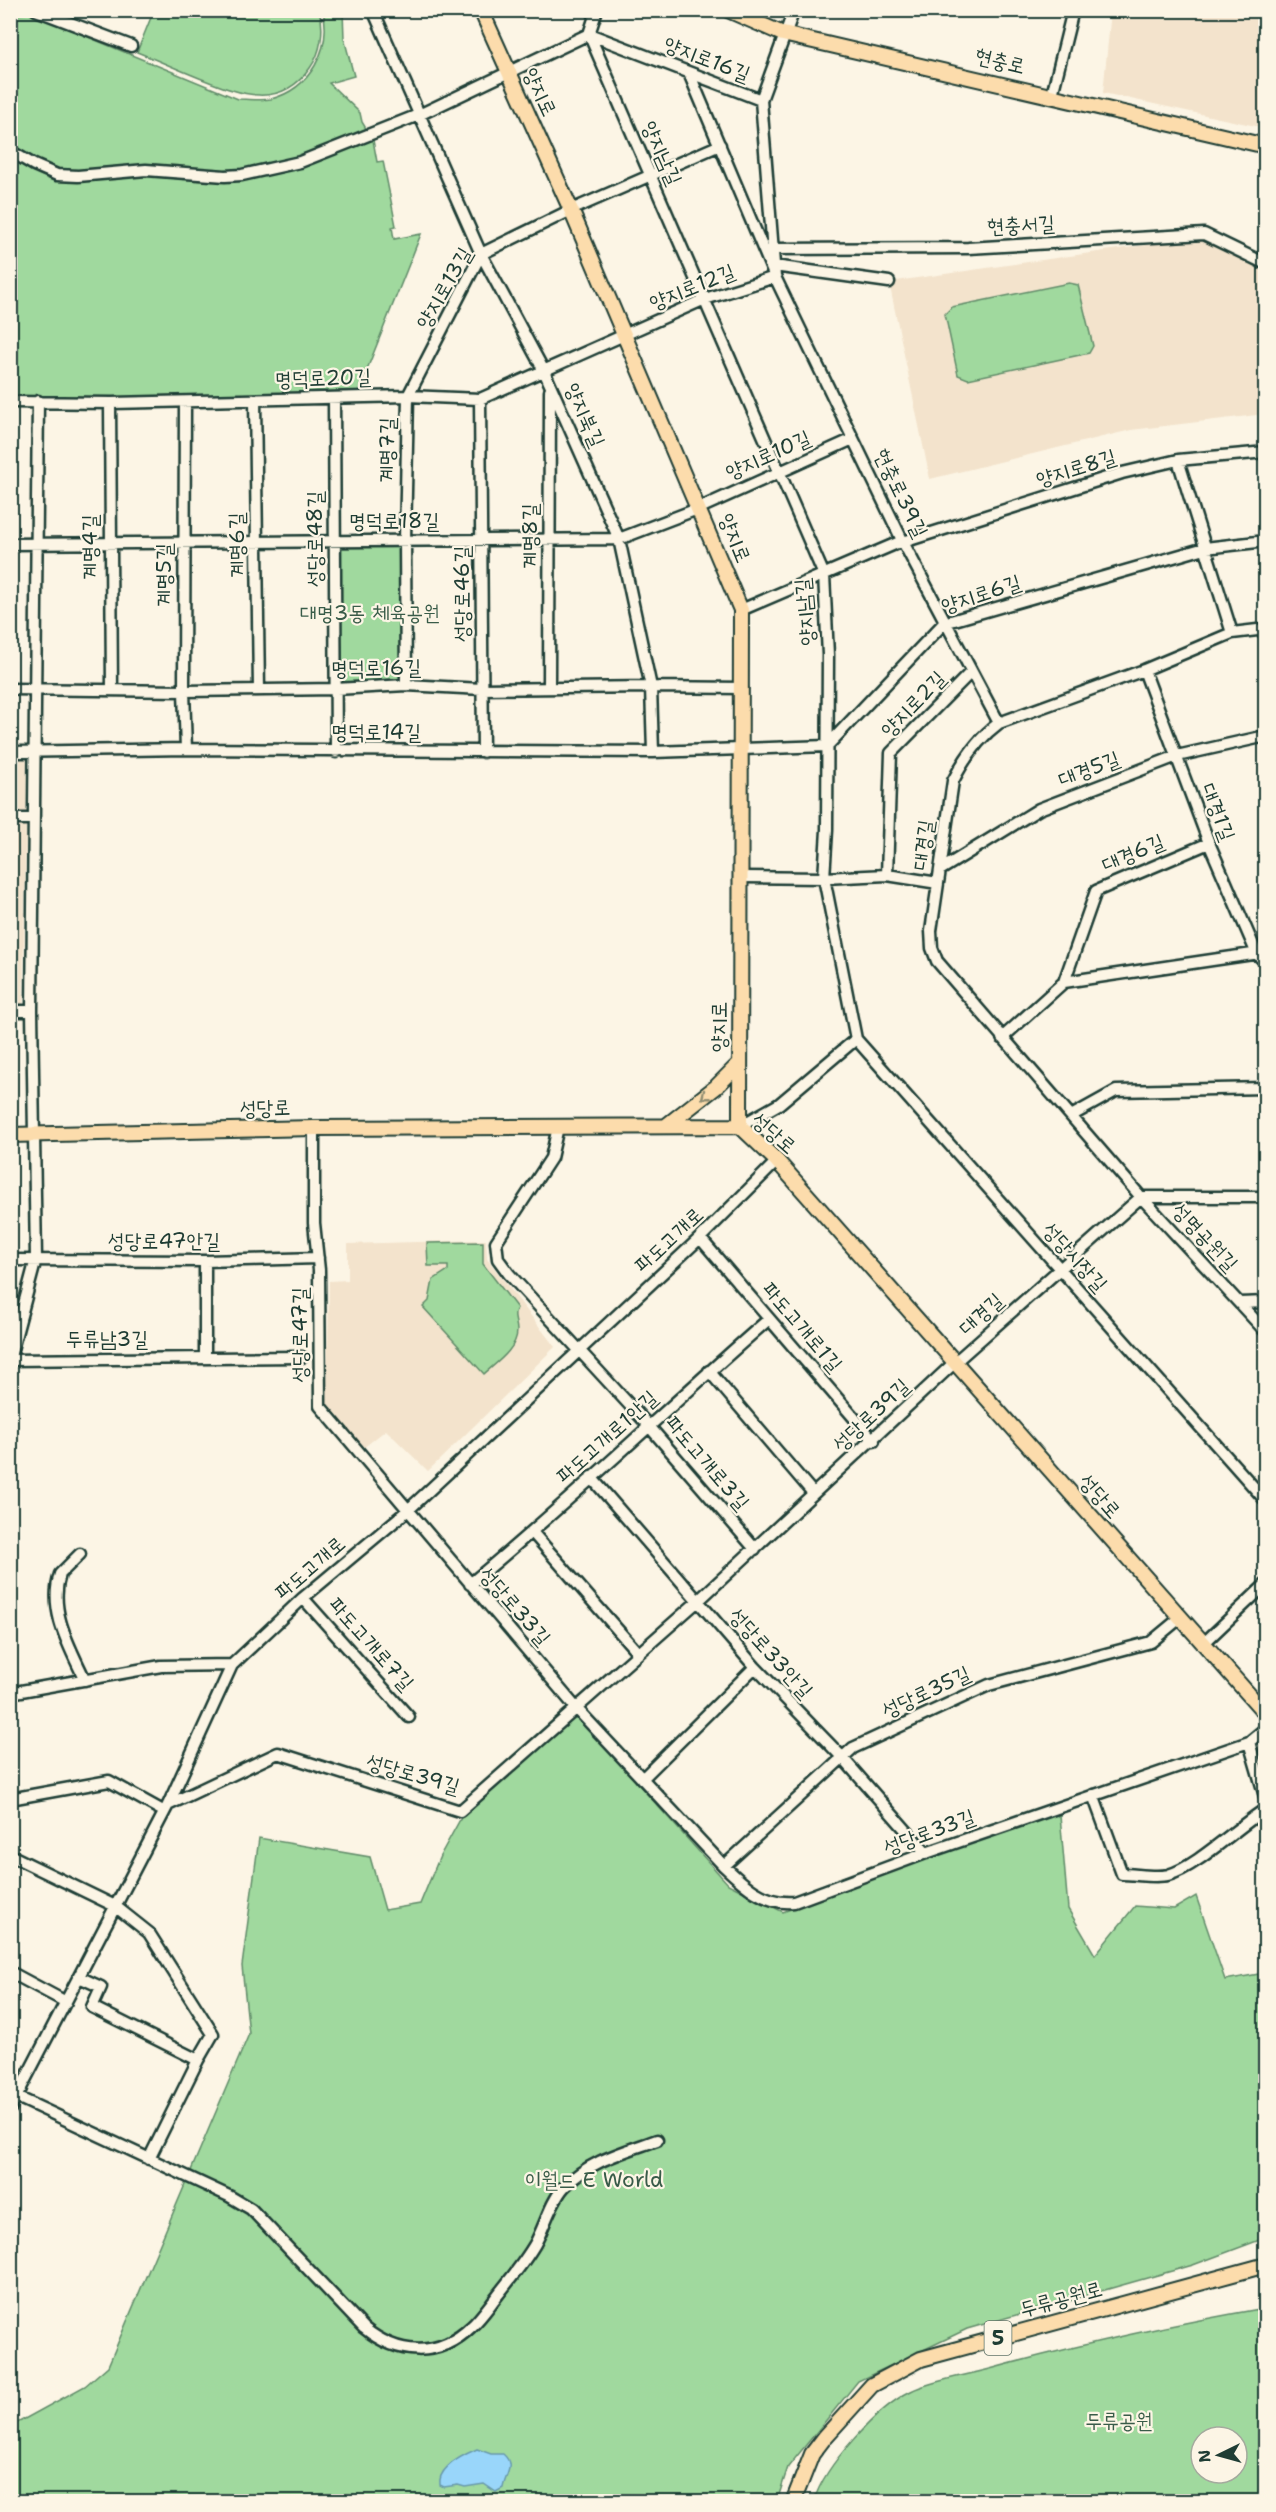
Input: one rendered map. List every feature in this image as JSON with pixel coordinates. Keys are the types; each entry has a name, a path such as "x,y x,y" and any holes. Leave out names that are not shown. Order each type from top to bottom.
{"main road":[{"name":"양지로","path":"481,10 700,507 741,610 740,1126"},
{"name":"현충로","path":"728,10 785,34 1266,146"},
{"path":"666,1126 716,1087 740,1063"},
{"name":"성당로","path":"10,1135 314,1128 740,1126 777,1161 1266,1714"},
{"name":"두류공원로","path":"793,2502 812,2454 825,2437 872,2385 921,2359 1266,2265"}],"street":[{"path":"36,10 131,46"},
{"name":"양지북길","path":"373,10 481,254 544,371 620,539 651,687 653,752"},
{"path":"10,151 57,175 78,176 138,170 242,175 300,162 421,114 589,34 597,10"},
{"name":"현충로39길","path":"774,271 761,100 794,10"},
{"path":"1052,95 1073,10"},
{"name":"양지로16길","path":"589,34 761,100"},
{"name":"양지남길","path":"589,34 824,575 828,655 824,878 856,1039"},
{"name":"현충로39길","path":"689,73 774,271 853,439 945,623 999,723"},
{"name":"양지로13길","path":"408,396 481,254 650,174 720,146"},
{"name":"현충서길","path":"772,249 968,248 1204,234 1266,264"},
{"path":"774,271 889,282"},
{"name":"양지로12길","path":"624,337 705,299 774,271"},
{"name":"명덕로20길","path":"10,402 185,402 408,396 480,399 624,337"},
{"name":"계명8길","path":"549,687 550,385"},
{"name":"계명7길","path":"406,685 405,540 408,396"},
{"name":"성당로48길","path":"334,398 336,752"},
{"name":"성당로46길","path":"480,399 483,752"},
{"name":"계명6길","path":"255,400 259,690"},
{"path":"10,1358 36,1259 32,1011 34,753 37,689 38,401"},
{"name":"계명5길","path":"185,402 184,691 186,749"},
{"name":"계명4길","path":"110,403 112,690"},
{"name":"양지로10길","path":"700,507 853,439"},
{"name":"양지로8길","path":"741,610 903,541 1122,473 1178,460 1266,452"},
{"path":"1178,460 1232,633"},
{"name":"명덕로18길","path":"10,544 620,539 700,507"},
{"name":"양지로6길","path":"827,746 945,623 1205,548 1266,541"},
{"name":"대경길","path":"954,1363 1141,1197 937,961 932,948 931,931 953,781 974,748 999,723 1144,670 1232,633 1266,629"},
{"name":"대경1길","path":"1144,670 1209,843 1266,963"},
{"name":"양지로2길","path":"887,875 891,753 971,672"},
{"name":"명덕로16길","path":"10,689 184,691 336,689 406,685 482,689 742,688"},
{"name":"대경5길","path":"940,870 1039,809 1177,756 1265,738"},
{"path":"741,749 827,746"},
{"name":"명덕로14길","path":"10,752 186,749 336,752 653,752 741,749"},
{"path":"10,819 33,819"},
{"name":"대경6길","path":"1002,1038 1064,982 1096,891 1209,843"},
{"path":"741,877 824,878 887,875 938,883"},
{"path":"1064,982 1261,953"},
{"path":"10,1011 32,1011"},
{"path":"740,1126 779,1104 856,1039"},
{"name":"성당시장길","path":"856,1039 1266,1501"},
{"path":"1071,1116 1116,1091 1266,1088"},
{"name":"파도고개로3길","path":"558,1127 551,1158 496,1242 495,1249 509,1274 648,1425 755,1549"},
{"name":"성당로47길","path":"314,1128 314,1223 318,1258 320,1406 407,1511"},
{"name":"파도고개로","path":"10,2109 166,1808 232,1665 303,1598 407,1511 700,1238 777,1161"},
{"path":"1141,1197 1266,1197"},
{"name":"성명공원길","path":"1141,1197 1266,1332"},
{"name":"파도고개로1길","path":"700,1238 874,1440"},
{"name":"성당로47안길","path":"10,1260 205,1261 318,1258"},
{"path":"205,1261 205,1358"},
{"name":"성명공원길","path":"1240,1303 1266,1302"},
{"name":"파도고개로1안길","path":"470,1584 532,1532 769,1318"},
{"path":"318,1342 302,1357 319,1368"},
{"name":"두류남3길","path":"10,1358 302,1357"},
{"name":"성당로39길","path":"166,1808 278,1753 460,1811 698,1601 813,1493 874,1440 954,1363"},
{"path":"709,1371 813,1493"},
{"name":"성당로33안길","path":"591,1477 755,1668 841,1756 926,1853"},
{"name":"성당로33길","path":"407,1511 577,1708 724,1866 757,1894 784,1903 808,1897 926,1853 1250,1742 1266,1728"},
{"path":"532,1532 638,1653"},
{"path":"80,1554 60,1574 57,1611 59,1622 85,1680"},
{"path":"1203,1644 1266,1584"},
{"name":"파도고개로7길","path":"303,1598 409,1717"},
{"name":"성당로35길","path":"724,1866 841,1756 853,1748 989,1684 1151,1642 1180,1618"},
{"path":"10,1693 161,1666 232,1665"},
{"path":"642,1779 755,1668"},
{"path":"1250,1742 1266,1800"},
{"path":"10,1799 109,1781 166,1808"},
{"path":"1093,1795 1122,1874 1167,1875 1193,1862 1242,1824 1266,1809"},
{"path":"10,1855 115,1906 149,1934 213,2034 149,2159"},
{"path":"10,1972 66,2002"},
{"path":"79,1977 101,1987 92,2007 198,2060"},
{"path":"10,2084 19,2093 251,2209 333,2298 375,2337 395,2347 423,2349 438,2347 454,2340 470,2328 518,2270 535,2244 560,2193 574,2178 599,2162 657,2140"}],"shaded area":[{"path":"1111,11 1265,11 1265,128 1103,93"},
{"path":"1202,237 1265,267 1265,414 1131,430 930,479 889,282"},
{"path":"27,759 23,1006 11,1006 10,760"},
{"path":"486,1240 487,1259 555,1347 428,1471 386,1430 363,1448 327,1405 329,1281 348,1280 348,1244"}],"green space":[{"path":"154,10 319,11 322,25 321,41 314,62 298,82 285,90 271,94 242,93 137,52"},
{"path":"323,11 343,11 344,38 354,76 329,83 360,113 362,122 373,140 377,162 383,161 396,226 392,227 394,239 421,234 356,397 11,402 11,15 30,13 238,99 263,100 285,94 307,77 315,66 324,39"},
{"path":"1069,283 1078,285 1093,346 1089,353 968,379 958,375 945,314 952,307"},
{"name":"대명3동 체육공원","path":"335,540 405,540 406,685 336,689"},
{"path":"483,1242 483,1264 517,1308 515,1316 517,1331 514,1344 484,1374 423,1307 429,1301 433,1280 448,1270 448,1266 428,1266 427,1243"},
{"name":"이월드 E World","path":"576,1715 728,1884 783,1912 1058,1810 1068,1909 1095,1955 1135,1906 1174,1909 1196,1896 1225,1980 1265,1973 1265,2238 1193,2265 967,2329 858,2381 788,2467 777,2501 11,2501 10,2427 85,2386 108,2366 249,2034 242,1966 259,1838 370,1857 385,1910 420,1904 440,1856 462,1816"},
{"name":"두류공원","path":"1265,2308 1265,2501 814,2501 829,2471 854,2439 883,2410 911,2391 939,2381 1127,2335"}],"water":[{"path":"477,2449 491,2454 503,2454 507,2458 509,2470 503,2488 496,2492 484,2484 465,2487 440,2485 440,2479 447,2468"}]}
